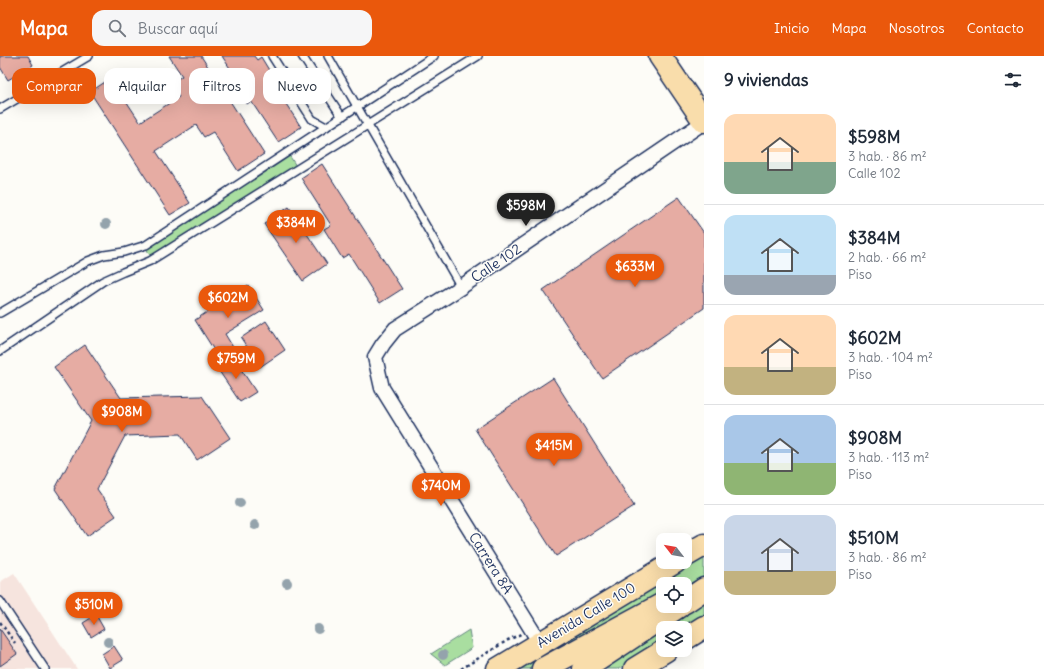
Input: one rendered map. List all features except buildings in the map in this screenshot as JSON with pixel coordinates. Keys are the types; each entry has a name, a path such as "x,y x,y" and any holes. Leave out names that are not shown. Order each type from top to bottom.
{"main road":[{"path":"660,56 704,122"},
{"path":"692,552 704,545"},
{"name":"Avenida Calle 100","path":"498,669 663,569"},
{"path":"692,589 704,583"},
{"path":"692,597 704,589"},
{"name":"Avenida Calle 100","path":"543,669 656,608"},
{"path":"584,669 668,613"},
{"path":"692,635 704,627"},
{"path":"634,669 656,656"}],"street":[{"name":"Calle 102","path":"376,357 383,344 395,329 460,287 704,122"},
{"name":"Carrera 8A","path":"376,357 382,388 540,643"}],"lane":[{"path":"0,109 89,56"},
{"path":"272,56 312,119 326,127"},
{"path":"302,56 342,117"},
{"path":"328,56 460,287"},
{"path":"0,313 88,261 104,255 124,252 146,245 434,56"},
{"path":"0,351 103,281 150,261 478,56"},
{"path":"0,601 45,669"}],"shaded area":[{"path":"14,573 77,669 0,669 0,582"}],"green space":[{"path":"289,155 296,166 151,257 146,248"},
{"path":"704,555 704,576 692,582 692,577 667,577 680,569 692,569 692,562"},
{"path":"656,584 656,602 531,669 512,669"},
{"path":"704,598 704,620 692,625 692,621 669,621 681,613 692,613 692,606"},
{"path":"469,630 472,648 445,665 431,654"},
{"path":"656,630 656,648 618,669 596,669"}]}
